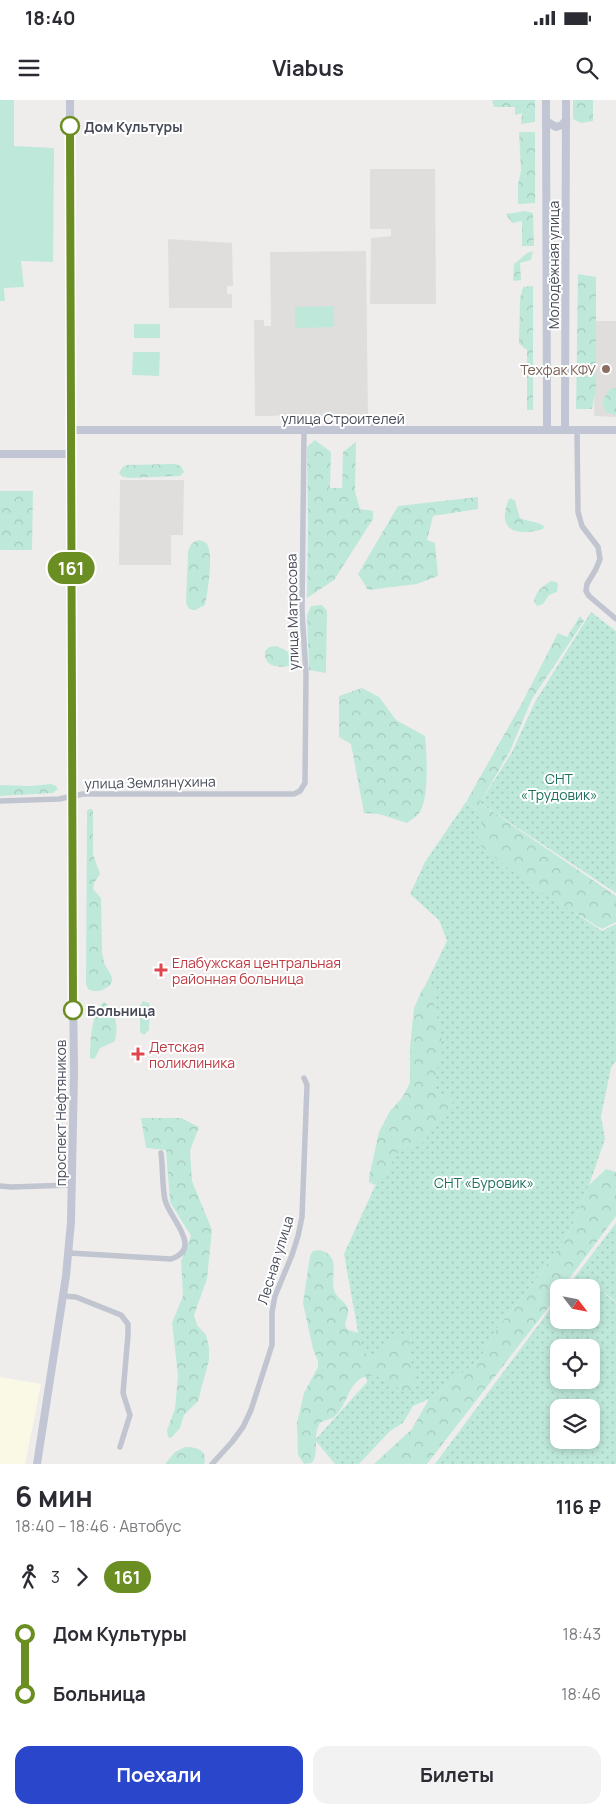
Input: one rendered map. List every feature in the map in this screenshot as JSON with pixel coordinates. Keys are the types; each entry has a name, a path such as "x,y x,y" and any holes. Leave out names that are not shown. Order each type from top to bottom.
{"main road":[{"name":"проспект Нефтяников","path":"37,1464 69,1254 72,1185 74,1072 71,797 70,100"},
{"name":"Молодёжная улица","path":"546,100 547,429"},
{"name":"Молодёжная улица","path":"565,429 566,100"},
{"path":"546,121 556,127 562,125 566,120"},
{"name":"улица Строителей","path":"71,430 616,430"},
{"path":"0,454 71,454"}],"street":[{"path":"372,417 372,430"},
{"path":"577,430 578,512 582,526 598,547 600,553 599,564 586,587 589,596 616,619"},
{"name":"улица Матросова","path":"300,791 305,783 306,731 306,674 302,611 304,431"},
{"name":"улица Землянухина","path":"0,801 59,799 82,794 294,794 300,791"},
{"name":"Лесная улица","path":"212,1464 243,1427 251,1410 272,1345 272,1312 275,1296 298,1236 302,1217 307,1085 304,1078"},
{"path":"69,1254 171,1259 182,1252 185,1238 165,1200 161,1153"},
{"path":"0,1186 72,1185"},
{"path":"63,1296 76,1297 121,1315 128,1324 123,1393 130,1415 120,1447"}],"shaded area":[{"path":"370,169 435,169 436,304 370,304 371,238 391,236 391,229 370,229"},
{"path":"168,239 232,243 233,286 227,286 227,294 232,294 232,308 169,308"},
{"path":"366,251 368,415 255,416 254,320 264,320 264,326 271,326 270,252"},
{"name":"Техфак КФУ","path":"596,321 616,321 616,417 594,416"},
{"path":"120,480 184,480 183,535 171,535 171,565 119,565"},
{"path":"0,1377 41,1384 25,1464 0,1464"}],"green space":[{"path":"0,100 14,100 14,146 54,148 53,262 21,261 24,287 4,288 5,301 0,301"},
{"path":"492,100 535,100 535,122 521,124 522,113 515,115 515,107 494,107"},
{"path":"573,100 593,100 593,121 581,123 573,119"},
{"path":"519,132 535,132 535,203 518,204 518,184 521,171"},
{"path":"525,211 533,213 534,246 522,246 522,221 512,223 506,214"},
{"path":"533,251 531,260 520,263 521,280 513,281 514,264 527,253"},
{"path":"578,274 596,277 596,389 592,409 576,409"},
{"path":"533,286 533,410 527,410 527,349 519,344 520,299 523,287"},
{"path":"334,306 334,327 295,328 295,307"},
{"path":"134,324 160,324 160,338 134,338"},
{"path":"133,352 160,352 159,376 132,375"},
{"path":"616,388 616,415 606,412 602,403 608,391"},
{"path":"315,440 331,452 330,488 342,488 343,452 356,442 355,491 360,509 373,511 373,519 334,580 307,598 307,447"},
{"path":"175,464 181,466 184,472 180,476 129,478 123,477 119,473 126,465"},
{"path":"0,491 33,491 32,550 0,550"},
{"path":"478,497 478,509 433,516 427,540 435,543 438,576 417,584 368,590 358,574 398,506"},
{"path":"510,498 515,501 520,518 541,524 544,526 543,529 523,532 511,529 505,520 505,513"},
{"path":"199,540 207,545 210,567 205,605 195,610 189,609 186,603 188,552 192,544"},
{"path":"551,581 558,584 557,592 549,595 543,604 537,606 534,601 536,594"},
{"path":"322,605 327,611 326,673 309,670 307,615 311,606"},
{"name":"СНТ «Трудовик»","path":"591,612 616,631 616,893 480,803 512,752 535,702"},
{"path":"580,616 584,621 532,699 510,751 480,803 616,896 616,922 602,929 528,884 476,842 485,816 466,802 522,703 558,633 567,637"},
{"path":"275,646 291,655 294,665 279,667 267,661 265,651 269,647"},
{"path":"362,688 379,697 396,720 425,736 427,774 424,803 419,814 407,823 379,814 364,813 351,744 339,737 339,696"},
{"path":"51,784 58,789 53,793 0,796 0,785 31,786"},
{"name":"СНТ «Буровик»","path":"466,802 485,816 528,884 602,931 616,924 616,1061 611,1068 601,1116 605,1139 589,1185 569,1233 533,1284 498,1327 479,1360 429,1399 413,1406 403,1423 390,1431 359,1464 335,1464 315,1440 367,1382 344,1254 414,1100 418,1000 447,941 439,920 410,894 425,862"},
{"path":"89,809 93,811 93,854 100,874 94,883 93,889 101,898 102,953 112,980 109,986 96,991 88,989 86,984 87,811"},
{"path":"435,986 434,1006 442,1044 434,1092 438,1096 450,1097 453,1101 452,1105 433,1125 423,1143 398,1152 384,1178 374,1185 369,1182 369,1177 379,1132 390,1111 402,1098 410,1083 410,1047 414,1008 424,987"},
{"path":"143,1001 150,1005 149,1030 144,1035 140,1032 140,1006"},
{"path":"104,1002 114,1014 117,1031 116,1037 114,1042 100,1048 93,1059 90,1058 92,1028 96,1012"},
{"path":"141,1118 181,1118 199,1127 190,1151 192,1181 212,1230 207,1279 194,1315 197,1325 206,1335 209,1347 209,1360 198,1401 184,1415 180,1428 171,1438 168,1437 167,1430 175,1409 178,1375 172,1323 183,1296 181,1261 191,1236 170,1202 166,1150 146,1148"},
{"path":"606,1169 616,1172 616,1216 569,1279 550,1279 550,1305 427,1464 374,1464 412,1429 429,1399 479,1360 498,1327 533,1284 569,1233 589,1185"},
{"path":"616,1223 616,1302 600,1289 600,1279 573,1279"},
{"path":"319,1250 330,1256 333,1261 334,1290 347,1306 348,1314 345,1325 348,1330 359,1333 365,1353 371,1357 380,1353 399,1336 404,1334 409,1337 410,1357 415,1380 413,1389 407,1392 379,1377 369,1376 356,1382 337,1414 320,1423 316,1433 316,1453 312,1463 304,1464 298,1455 297,1423 304,1393 318,1367 318,1361 313,1349 303,1303 310,1256 313,1251"},
{"path":"600,1290 616,1303 616,1464 435,1464 550,1309 550,1329 600,1329"},
{"path":"185,1447 203,1452 204,1464 165,1464 175,1452"}],"bus line":[{"name":"161","path":"70,126 73,1010"}],"place":[{"name":"Дом Культуры","path":"70,126"},
{"name":"Техфак КФУ","path":"606,369"},
{"name":"Елабужская центральная районная больница","path":"161,970"},
{"name":"Больница","path":"73,1010"},
{"name":"Детская поликлиника","path":"138,1054"}]}
